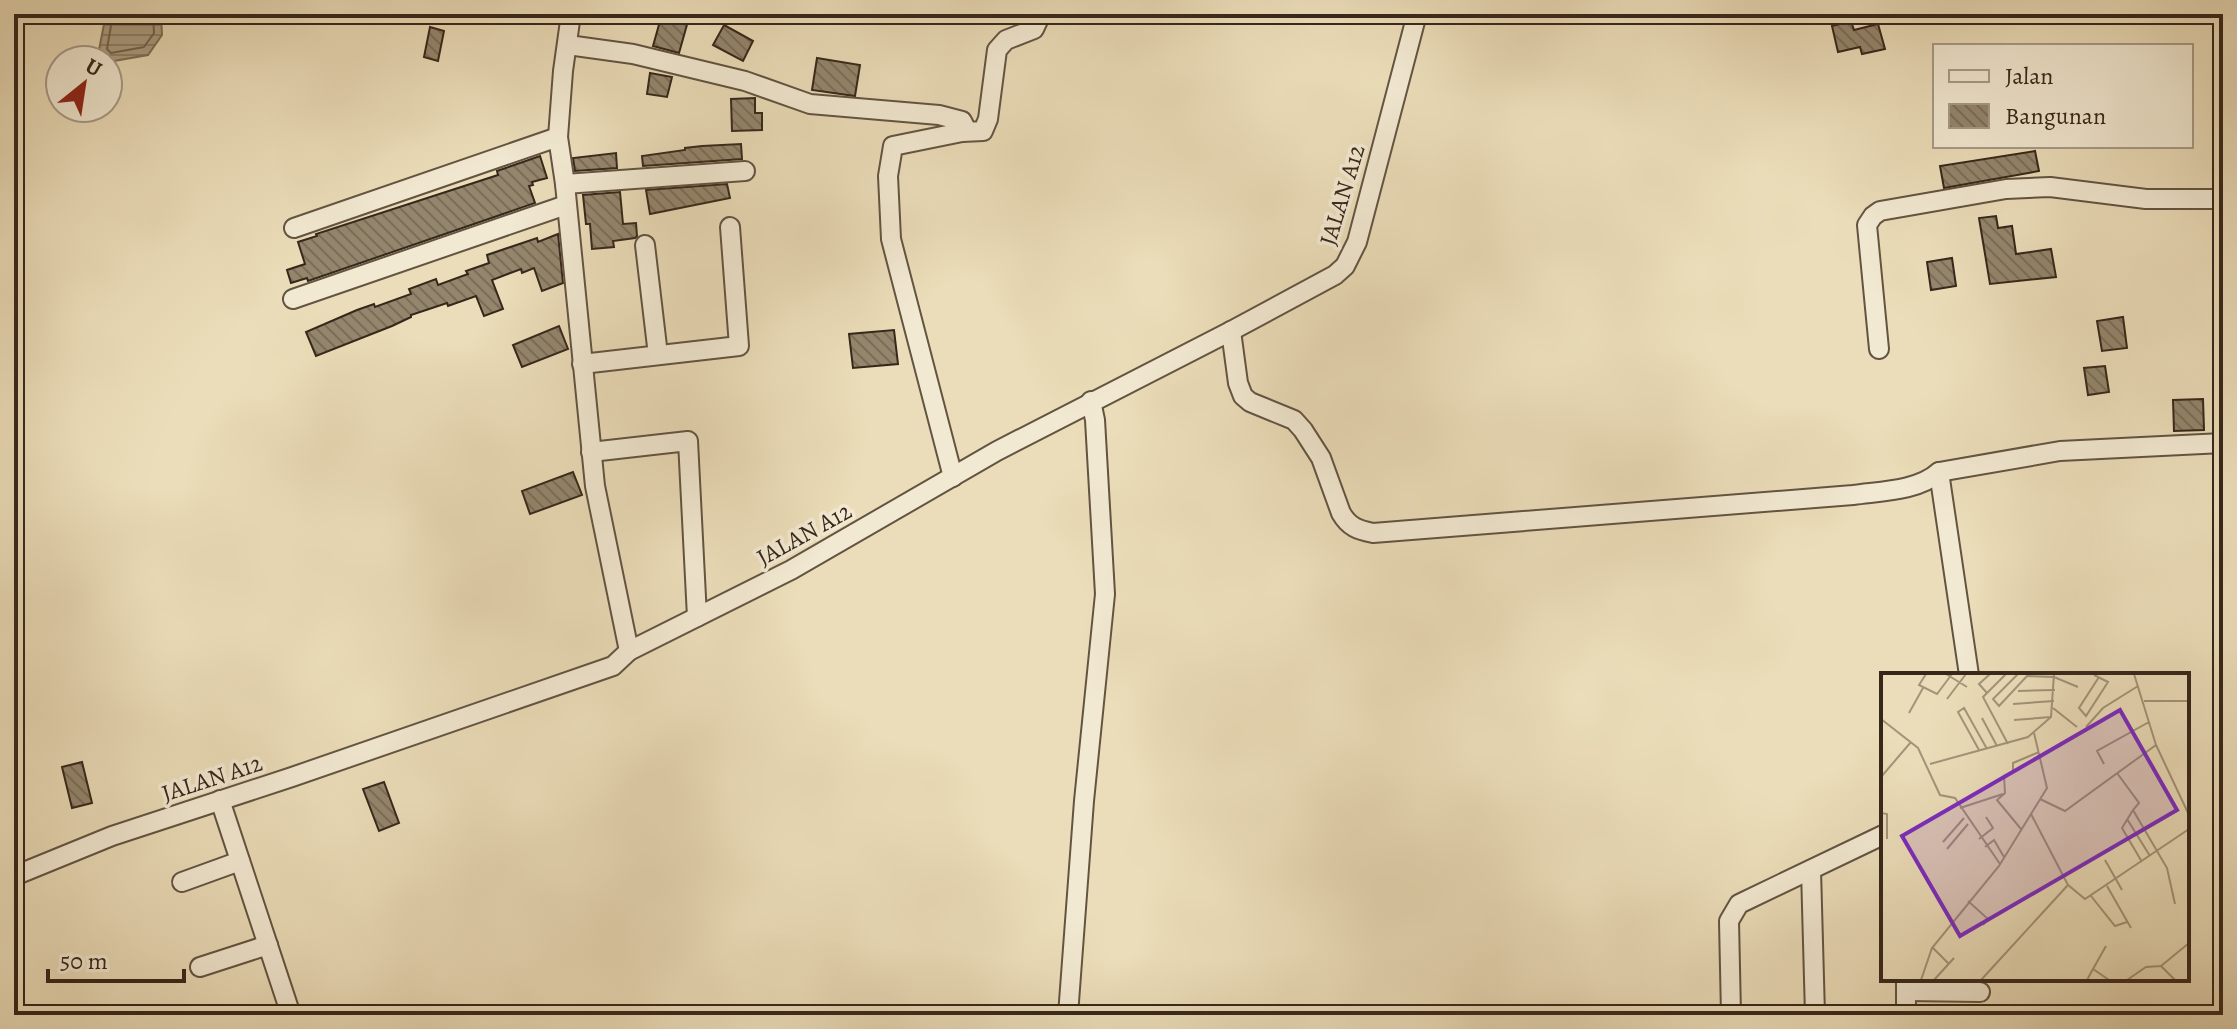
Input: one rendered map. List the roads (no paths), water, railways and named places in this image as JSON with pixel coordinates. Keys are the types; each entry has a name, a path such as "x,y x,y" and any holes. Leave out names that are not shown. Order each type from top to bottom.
{"street":[{"path":"571,14 558,137 595,486 629,651"},
{"path":"953,477 891,239 888,176 893,146 962,132 983,131 986,128 997,50 1006,40 1034,29 1041,14"},
{"name":"JALAN A12","path":"14,876 112,836 613,666 629,651 791,570 997,451 1335,275 1345,266 1357,242 1417,14"},
{"path":"568,45 633,54 717,74 810,104 939,115 962,121 965,127 962,132"},
{"path":"294,228 558,137"},
{"path":"565,184 745,171"},
{"path":"1879,349 1867,225 1880,211 2006,189 2050,187 2146,199 2223,199"},
{"path":"293,299 566,205"},
{"path":"582,364 739,346 730,227"},
{"path":"645,245 658,355"},
{"path":"1231,331 1238,383 1243,396 1250,402 1294,420 1321,458 1345,520 1352,528 1373,533 1853,495 1928,481 1939,472 2060,451 2223,443"},
{"path":"1068,1015 1084,801 1105,594 1095,420 1091,401"},
{"path":"591,452 688,441 697,617"},
{"path":"1939,472 1969,673"},
{"path":"220,800 291,1015"},
{"path":"1731,1015 1729,921 1739,904 1881,836"},
{"path":"182,882 240,861"},
{"path":"1811,870 1815,1015"},
{"path":"200,967 268,945"},
{"path":"1906,1015 1906,985 1980,992"}],"water":[{"path":"106,14 161,14 162,35 148,55 124,59 124,44 100,44"}]}
